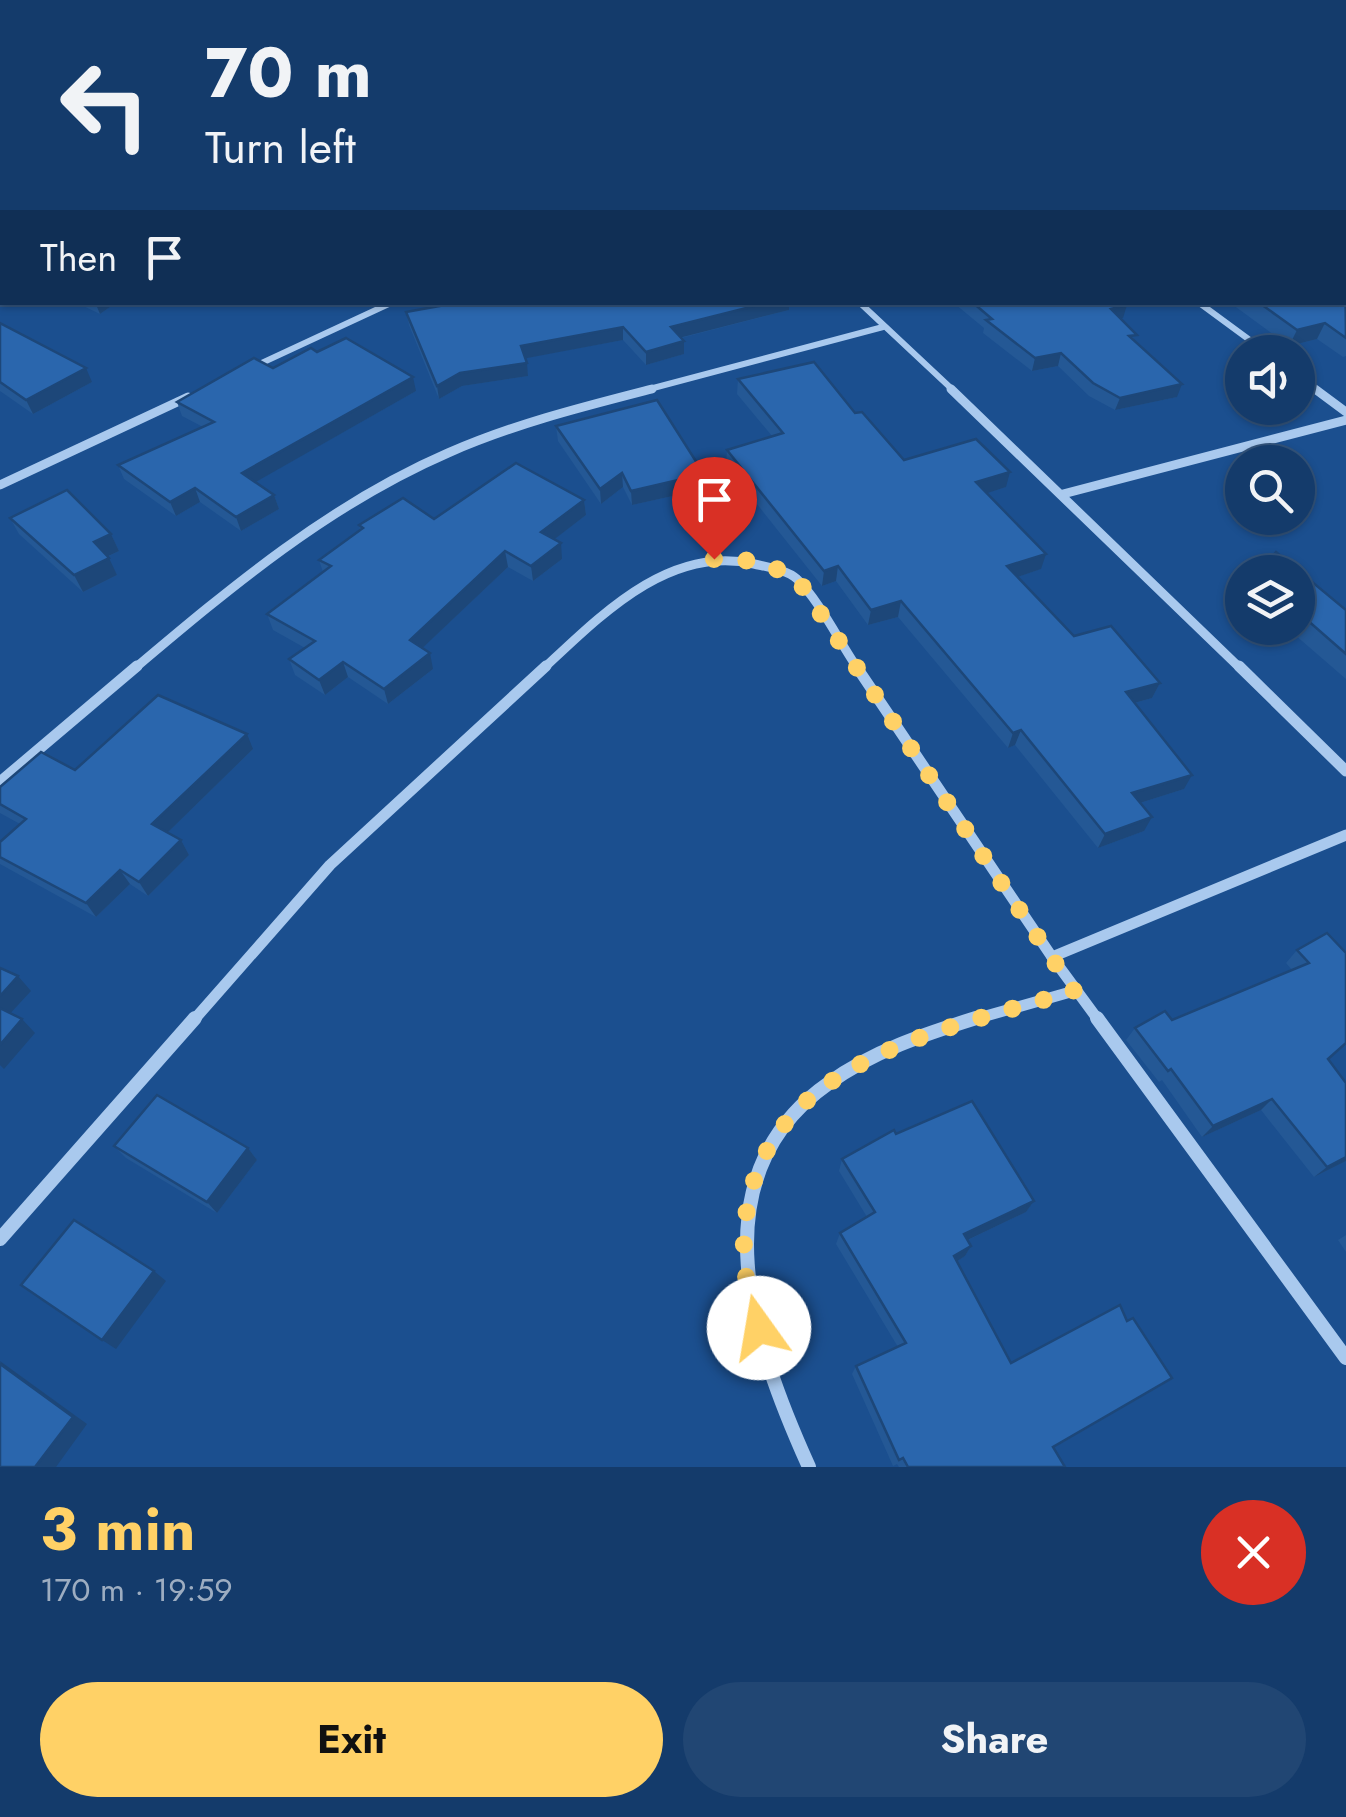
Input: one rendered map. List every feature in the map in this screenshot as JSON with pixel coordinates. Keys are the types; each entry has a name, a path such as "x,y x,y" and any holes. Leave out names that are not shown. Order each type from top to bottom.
{"street":[{"path":"372,305 378,308"},
{"path":"234,376 386,305"},
{"path":"862,305 1063,494 1346,771"},
{"path":"1202,305 1243,335"},
{"path":"0,782 256,566 372,493 446,454 527,422 884,327"},
{"path":"1315,389 1346,412"},
{"path":"0,485 198,392"},
{"path":"1063,494 1346,420"},
{"path":"0,1239 330,865 616,601 670,572 714,559 757,561 796,577 1074,991 1346,1358"},
{"path":"1052,956 1346,835"},
{"path":"809,1467 774,1393 744,1262 748,1203 764,1155 788,1116 827,1083 916,1038 1074,991"}],"building":[{"path":"445,305 758,305 671,327 684,341 646,352 623,327 521,346 527,363 460,373 437,386 406,312"},
{"path":"976,305 1127,305 1111,309 1137,335 1129,336 1182,384 1120,398 1093,383 1061,353 1035,358 986,320 992,319"},
{"path":"1262,305 1346,305 1346,338 1325,323 1297,330"},
{"path":"0,323 86,368 26,400 0,382"},
{"path":"346,338 413,377 242,473 274,495 236,517 195,488 170,502 118,465 214,422 177,402 254,358 273,368 311,348 317,352"},
{"path":"814,362 855,413 862,412 904,460 976,439 1010,472 976,482 1046,554 1007,566 1074,636 1111,626 1160,683 1126,692 1192,775 1132,793 1152,817 1105,834 1021,730 1013,733 901,601 871,610 838,566 824,571 727,450 783,433 738,379"},
{"path":"657,400 704,474 631,491 622,473 600,489 556,426"},
{"path":"516,463 584,500 541,532 561,543 531,566 505,551 410,640 430,653 384,689 343,662 319,680 289,659 315,641 267,614 331,566 319,560 363,528 359,525 403,498 434,519"},
{"path":"67,490 111,534 94,542 109,558 74,575 10,518"},
{"path":"1315,584 1346,610 1346,654 1315,627"},
{"path":"158,695 247,734 152,824 181,840 139,882 120,870 86,903 0,857 0,842 26,819 0,804 0,787 41,752 75,770"},
{"path":"1327,933 1346,953 1346,1043 1328,1059 1346,1083 1346,1157 1327,1167 1272,1099 1213,1126 1135,1028 1165,1011 1172,1020 1309,963 1297,950"},
{"path":"0,968 18,976 0,996"},
{"path":"0,1008 22,1019 0,1045"},
{"path":"157,1095 248,1148 207,1202 114,1146"},
{"path":"972,1101 1034,1201 964,1234 971,1246 954,1256 1011,1363 1120,1305 1127,1321 1133,1318 1172,1378 1053,1447 1065,1467 908,1467 903,1458 899,1460 856,1366 906,1343 840,1233 875,1212 842,1159 894,1130 896,1134"},
{"path":"74,1220 154,1271 102,1340 21,1285"},
{"path":"0,1364 73,1417 35,1467 0,1467"}],"route":[{"path":"714,559 757,561 796,577 1074,991 916,1038 827,1083 788,1116 764,1155 748,1203 744,1262 759,1328"}]}
